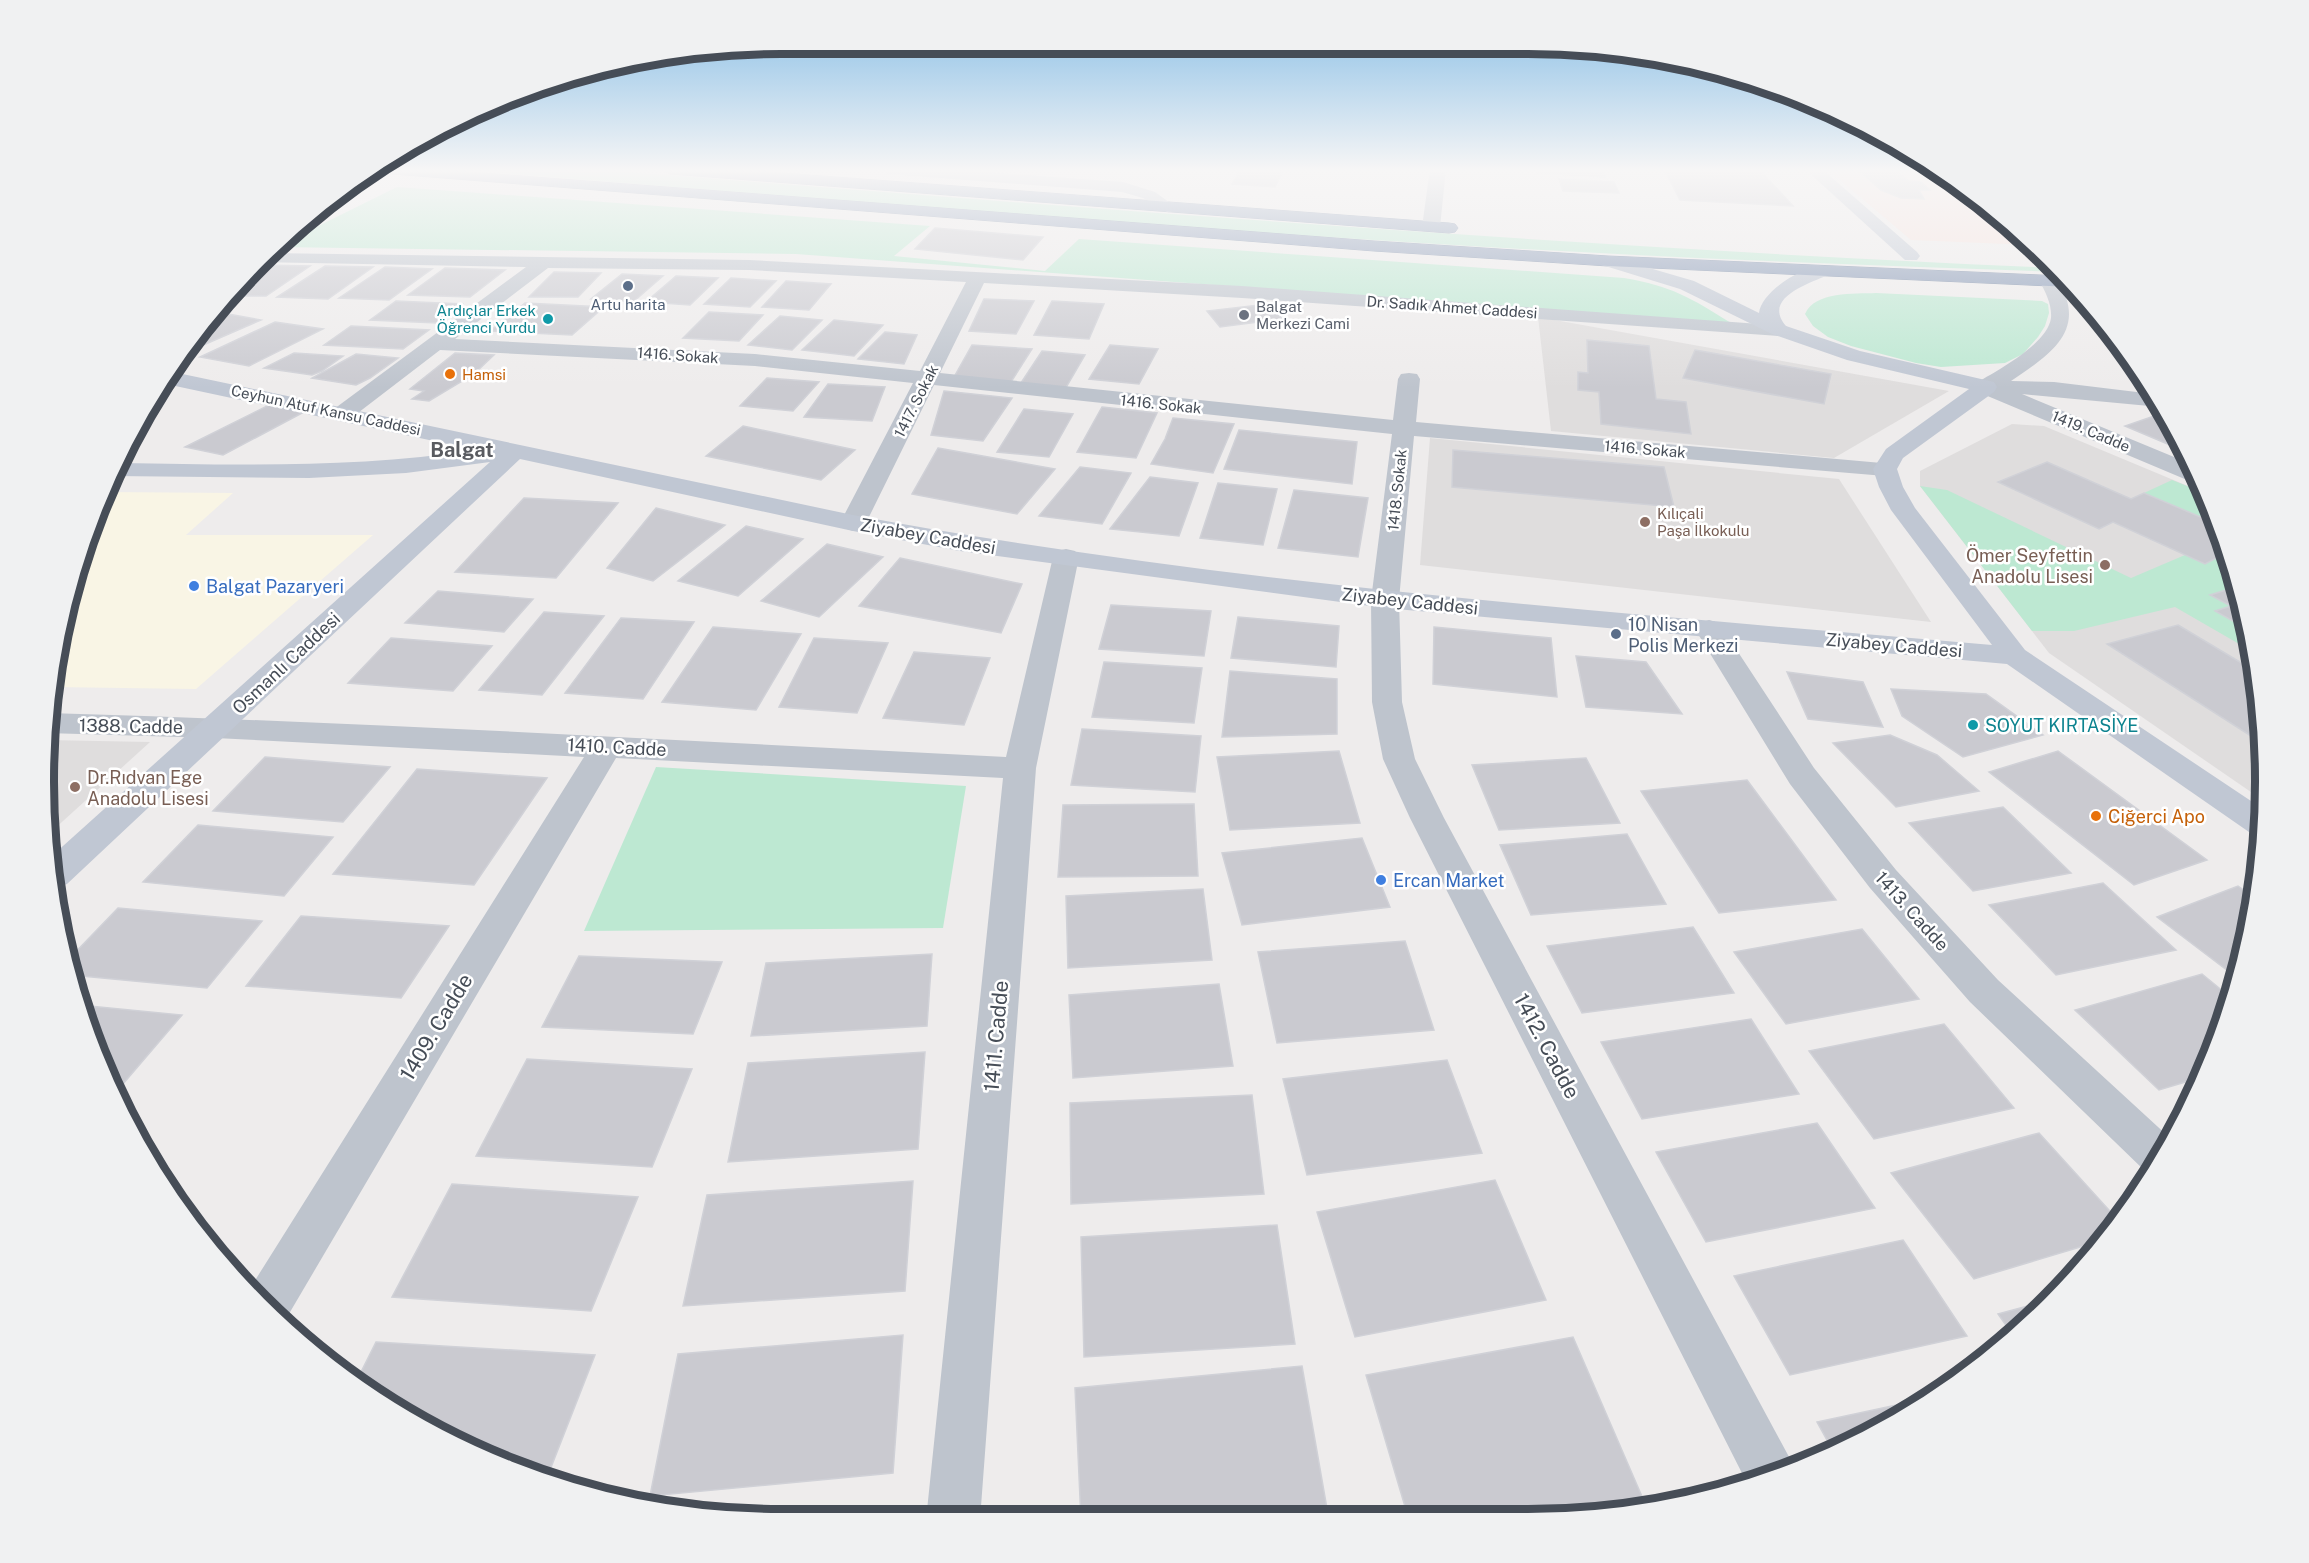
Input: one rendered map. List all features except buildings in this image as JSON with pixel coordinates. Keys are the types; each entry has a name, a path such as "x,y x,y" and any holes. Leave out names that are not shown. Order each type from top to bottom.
{"highway":[{"path":"1325,242 1608,261 2056,282"},
{"path":"1887,255 1934,257"}],"main road":[{"path":"1895,242 1911,256"},
{"path":"1608,261 1687,285 1779,330 1865,359 1986,387"},
{"path":"1779,330 1770,318 1769,308 1774,299 1795,283 1822,271"},
{"name":"Ceyhun Atuf Kansu Caddesi","path":"176,379 517,450"},
{"path":"1986,387 1894,454 1885,469 1891,487 1904,510 2015,656"},
{"path":"124,470 272,472 375,484 423,482 454,476 517,450"},
{"name":"Ziyabey Caddesi","path":"517,450 853,523 960,543 1385,600 2015,656 2253,819"},
{"name":"Osmanlı Caddesi","path":"59,870 517,450"}],"street":[{"name":"Dr. Sadık Ahmet Caddesi","path":"277,258 749,264 977,279 1242,292 1779,330"},
{"path":"342,414 543,263"},
{"name":"1417. Sokak","path":"853,523 977,279"},
{"path":"1986,387 2025,363 2048,340 2060,322 2058,285"},
{"name":"1416. Sokak","path":"437,344 755,360 927,380 1403,428 1885,469"},
{"name":"1418. Sokak","path":"1385,600 1409,380"},
{"path":"1986,387 2014,386 2054,389 2146,400"},
{"name":"1419. Cadde","path":"1986,387 2185,470"},
{"name":"1411. Cadde","path":"954,1509 1020,768 1066,557"},
{"name":"1412. Cadde","path":"1385,600 1387,702 1399,759 1427,818 1767,1468"},
{"name":"1413. Cadde","path":"1708,629 1802,776 1883,879 1984,991 2154,1151"},
{"name":"1388. Cadde","path":"57,723 215,728"},
{"name":"1410. Cadde","path":"215,728 1020,768"},
{"name":"1409. Cadde","path":"270,1299 608,746"}],"shaded area":[{"path":"1958,242 2015,242 2017,244"},
{"path":"1538,317 1949,391 1834,458 1551,431"},
{"name":"Ömer Seyfettin Anadolu Lisesi","path":"2012,424 2044,426 2193,488 2216,548 2241,640 2249,687 2254,794 2049,653 1920,486 1920,471"},
{"name":"Kılıçali Paşa İlkokulu","path":"1430,438 1839,479 1931,622 1420,565"},
{"name":"Balgat Pazaryeri","path":"114,492 233,493 186,535 373,535 196,689 60,687 79,593"},
{"name":"Dr.Rıdvan Ege Anadolu Lisesi","path":"56,740 150,742 56,827 54,782"}],"green space":[{"path":"294,242 911,242 894,256 1045,271 1076,242 1120,242 1624,278 1681,294 1731,323 796,254 289,247"},
{"path":"1407,242 1581,242 2042,267 2046,271 1671,257"},
{"path":"1876,293 2042,301 2048,304 2049,313 2038,337 2023,354 2005,363 1941,367 1851,346 1828,337 1813,326 1805,314 1817,301 1836,295"},
{"path":"2172,480 2193,489 2206,519 2144,493"},
{"path":"1920,486 1947,490 2131,578 2185,555 2205,564 2219,557 2229,589 2211,595 2231,606 2216,611 2237,623 2242,646 2175,607 2074,631 2032,631"},
{"path":"656,767 966,786 943,928 584,931"}],"place":[{"name":"Artu harita","path":"628,286"},
{"name":"Balgat Merkezi Cami","path":"1244,315"},
{"name":"Ardıçlar Erkek Öğrenci Yurdu","path":"548,319"},
{"name":"Hamsi","path":"450,374"},
{"name":"Kılıçali Paşa İlkokulu","path":"1645,522"},
{"name":"Ömer Seyfettin Anadolu Lisesi","path":"2105,565"},
{"name":"Balgat Pazaryeri","path":"194,586"},
{"name":"10 Nisan Polis Merkezi","path":"1616,634"},
{"name":"SOYUT KIRTASİYE","path":"1973,725"},
{"name":"Dr.Rıdvan Ege Anadolu Lisesi","path":"75,787"},
{"name":"Ciğerci Apo","path":"2096,816"},
{"name":"Ercan Market","path":"1381,880"}],"district":[{"name":"Balgat","path":"462,450"}]}
